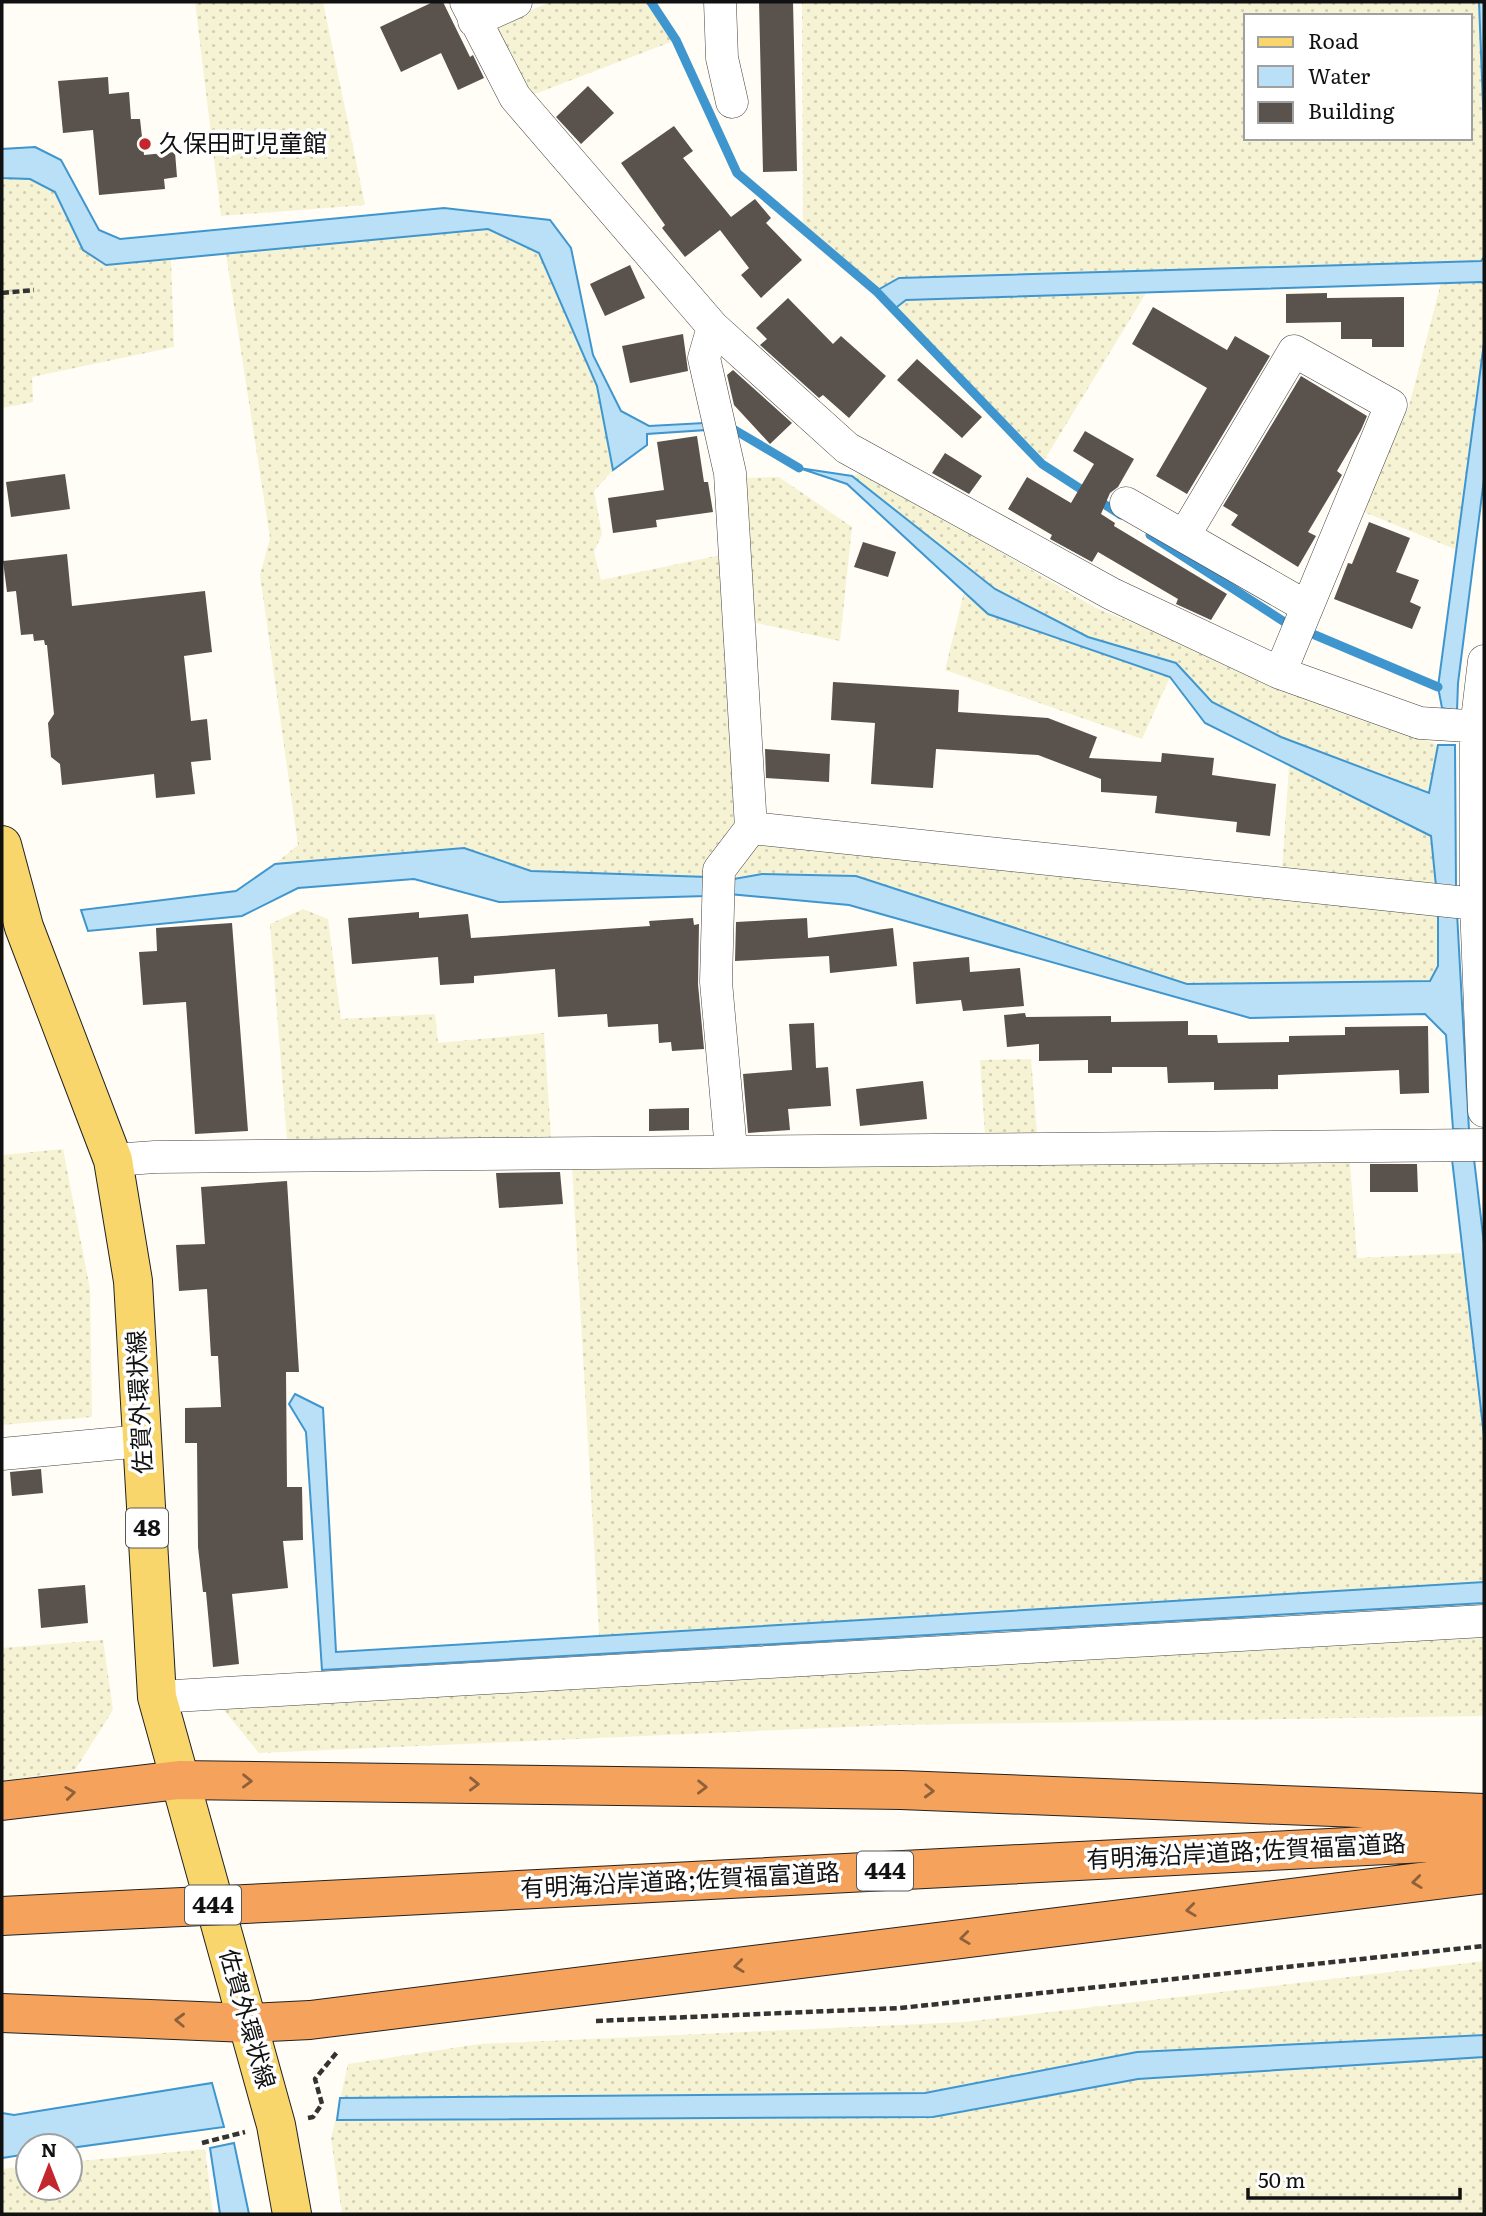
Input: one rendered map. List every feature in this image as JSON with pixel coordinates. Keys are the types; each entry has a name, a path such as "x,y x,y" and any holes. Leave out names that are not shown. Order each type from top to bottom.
{"highway":[{"path":"2,1801 179,1780 901,1790 1484,1812"},
{"name":"有明海沿岸道路;佐賀福富道路","path":"2,1916 1484,1840"},
{"path":"2,2013 248,2023 310,2020 1484,1874"}],"main road":[{"name":"佐賀外環状線","path":"2,845 24,928 113,1160 134,1281 157,1697 276,2124 292,2214"}],"street":[{"path":"516,2 470,11 515,97 713,327 847,448 1112,594 1280,673 1420,723 1480,727"},
{"path":"720,2 722,58 733,102"},
{"path":"713,327 704,358 730,473 751,828 719,870 716,982 731,1150"},
{"path":"1184,536 1294,351 1391,405 1280,673"},
{"path":"1126,503 1307,607"},
{"path":"1484,661 1476,904 1484,1111"},
{"path":"751,828 1476,904"},
{"path":"113,1160 155,1157 731,1150 1484,1145"},
{"path":"2,1454 142,1441"},
{"path":"157,1697 1484,1621"}],"path":[{"path":"2,293 34,290"},
{"path":"593,2021 900,2008 1484,1946"},
{"path":"202,2143 313,2117 321,2104 315,2079 341,2048"}],"shaded area":[{"path":"195,2 323,2 365,205 221,216"},
{"path":"551,2 651,2 676,40 532,95 491,26"},
{"path":"802,2 1484,2 1484,479 1474,557 1359,510 1409,406 1441,283 1146,293 1042,464 876,291 803,229"},
{"path":"2,178 30,179 55,192 83,250 106,264 171,259 174,347 32,377 33,402 2,408"},
{"path":"488,229 539,253 597,386 613,470 594,491 602,534 594,552 601,580 745,550 742,478 779,477 852,527 840,641 724,616 734,824 708,877 531,871 464,848 275,864 298,845 260,575 270,538 226,254"},
{"path":"866,472 1096,608 1438,745 1455,745 1456,886 1282,871 1289,765 1205,723 1170,677 1142,739 945,670 964,592 847,484 852,476"},
{"path":"760,840 1438,911 1438,967 1430,981 1187,984 856,876 728,880"},
{"path":"303,909 328,919 341,1019 435,1014 438,1043 544,1033 551,1137 287,1140 270,924"},
{"path":"1031,1059 1037,1133 985,1135 980,1060"},
{"path":"63,1149 90,1289 92,1417 2,1425 2,1155"},
{"path":"1350,1163 1357,1258 1463,1253 1484,1436 1484,1716 894,1725 259,1753 223,1709 602,1684 572,1166"},
{"path":"103,1640 113,1710 75,1770 2,1781 2,1648"},
{"path":"1484,1961 1484,2214 342,2214 331,2139 348,2064 479,2044 965,2022"},
{"path":"205,2149 213,2214 2,2214 2,2169 14,2168 14,2202 84,2202 84,2161"}],"water":[{"path":"1479,2 1484,2 1484,130"},
{"path":"35,147 61,160 99,230 120,239 444,208 550,220 571,248 593,355 621,411 649,426 704,423 706,430 647,434 647,445 613,470 597,386 539,253 488,229 106,265 83,250 55,192 30,179 2,178 2,149"},
{"path":"1484,257 1484,284 906,300 893,310 876,291 899,278 1481,261"},
{"path":"1484,343 1484,479 1458,683 1457,711 1442,708 1438,687"},
{"path":"799,468 852,476 995,589 1088,637 1176,663 1212,702 1281,737 1429,793 1438,745 1455,745 1456,886 1436,886 1431,836 1205,723 1170,677 988,614 847,484"},
{"path":"464,848 531,871 708,877 706,896 499,902 414,879 298,888 242,916 88,931 81,910 236,891 275,864"},
{"path":"762,874 856,876 1187,984 1430,981 1438,966 1438,911 1457,913 1469,1130 1453,1129 1446,1035 1425,1014 1250,1018 849,905 729,894 728,880"},
{"path":"1452,1159 1474,1159 1484,1244 1484,1436"},
{"path":"295,1394 323,1408 336,1652 1484,1582 1484,1603 322,1670 306,1432 289,1404"},
{"path":"1484,2035 1484,2057 1138,2079 933,2117 337,2120 340,2098 925,2093 1137,2052"},
{"path":"212,2083 224,2127 84,2146 84,2132 14,2132 14,2156 2,2158 2,2113 14,2115"},
{"path":"234,2143 249,2214 220,2214 210,2148"}],"building":[{"path":"433,2 443,2 470,57 473,55 484,78 458,90 441,53 401,72 380,27"},
{"path":"759,2 793,2 797,171 763,172"},
{"path":"108,77 109,94 129,92 131,119 140,119 144,155 175,152 177,177 164,179 165,189 99,195 93,130 63,133 58,81"},
{"path":"588,86 614,113 581,144 556,117"},
{"path":"674,126 693,151 683,158 731,217 755,199 771,218 766,223 802,260 761,298 741,275 749,268 720,230 685,257 662,228 665,225 621,163"},
{"path":"630,265 645,298 605,316 590,284"},
{"path":"1327,293 1327,298 1404,297 1404,347 1372,347 1372,339 1341,339 1341,322 1286,323 1286,294"},
{"path":"788,298 833,344 841,336 886,376 849,418 823,395 819,398 760,345 767,339 756,328"},
{"path":"1153,307 1227,350 1235,336 1270,356 1187,494 1156,476 1207,388 1132,344"},
{"path":"683,334 688,371 630,383 622,346"},
{"path":"917,359 982,417 962,438 897,380"},
{"path":"733,370 792,423 770,444 734,405 727,375"},
{"path":"1301,376 1367,416 1337,471 1342,475 1308,532 1316,536 1298,567 1231,525 1238,515 1223,506"},
{"path":"1085,431 1134,459 1118,487 1110,493 1101,514 1115,523 1114,526 1227,594 1211,620 1176,604 1178,599 1098,552 1092,562 1050,539 1052,535 1008,509 1027,477 1071,503 1094,464 1073,451"},
{"path":"697,436 704,482 708,482 713,512 656,520 657,527 613,533 608,498 664,490 657,442"},
{"path":"945,453 982,476 969,494 932,473"},
{"path":"65,474 70,509 11,517 6,482"},
{"path":"1369,522 1410,538 1396,572 1419,580 1410,602 1421,607 1412,629 1334,599 1348,563 1352,564"},
{"path":"863,542 896,552 888,577 854,567"},
{"path":"67,554 72,606 205,591 212,652 184,656 191,721 207,719 211,760 191,762 195,794 156,798 154,774 62,785 60,764 51,757 48,723 54,714 47,645 44,640 34,641 33,634 21,635 16,591 7,592 3,561"},
{"path":"833,682 959,690 958,712 1048,718 1097,737 1089,758 1161,762 1162,753 1214,758 1212,775 1276,784 1270,836 1236,832 1237,822 1155,813 1157,796 1101,792 1101,779 1038,755 936,749 933,788 871,784 875,723 831,720"},
{"path":"765,749 830,754 829,782 766,778"},
{"path":"419,912 419,918 468,914 471,938 650,926 649,921 693,918 694,925 699,924 698,984 704,1049 672,1051 671,1042 659,1043 658,1024 608,1027 607,1014 558,1017 555,969 474,976 474,983 440,985 438,957 352,964 348,918"},
{"path":"807,918 808,938 893,928 897,966 830,973 829,956 735,961 736,922"},
{"path":"232,923 248,1131 195,1134 186,1002 143,1005 139,952 157,951 156,928"},
{"path":"969,957 970,972 1020,968 1024,1006 963,1011 961,1000 916,1004 913,962"},
{"path":"1025,1013 1026,1017 1111,1016 1111,1022 1188,1021 1188,1035 1217,1035 1218,1043 1289,1042 1289,1036 1345,1035 1345,1027 1428,1026 1429,1093 1400,1094 1399,1070 1278,1075 1278,1089 1214,1090 1214,1082 1168,1083 1167,1067 1112,1067 1112,1073 1088,1073 1088,1060 1039,1061 1039,1044 1007,1047 1004,1015"},
{"path":"814,1023 816,1068 828,1067 831,1106 788,1109 790,1130 748,1133 743,1074 792,1070 789,1024"},
{"path":"923,1081 927,1119 860,1126 856,1089"},
{"path":"689,1108 689,1130 649,1131 649,1109"},
{"path":"1370,1164 1417,1164 1418,1192 1370,1192"},
{"path":"560,1172 563,1204 499,1208 496,1173"},
{"path":"287,1181 299,1372 286,1372 287,1487 302,1487 303,1540 283,1541 288,1588 232,1594 239,1664 213,1667 206,1592 203,1592 198,1547 197,1443 185,1443 185,1408 221,1407 218,1356 211,1356 207,1289 179,1291 176,1245 205,1244 201,1187"},
{"path":"41,1469 43,1493 12,1496 10,1472"},
{"path":"85,1585 88,1623 41,1628 38,1589"}],"waterway":[{"path":"651,2 676,40 737,173 876,291 1042,464 1121,515"},
{"path":"733,429 799,468"},
{"path":"1150,535 1286,623"},
{"path":"1315,635 1438,687"}],"place":[{"name":"久保田町児童館","path":"145,144"}]}
